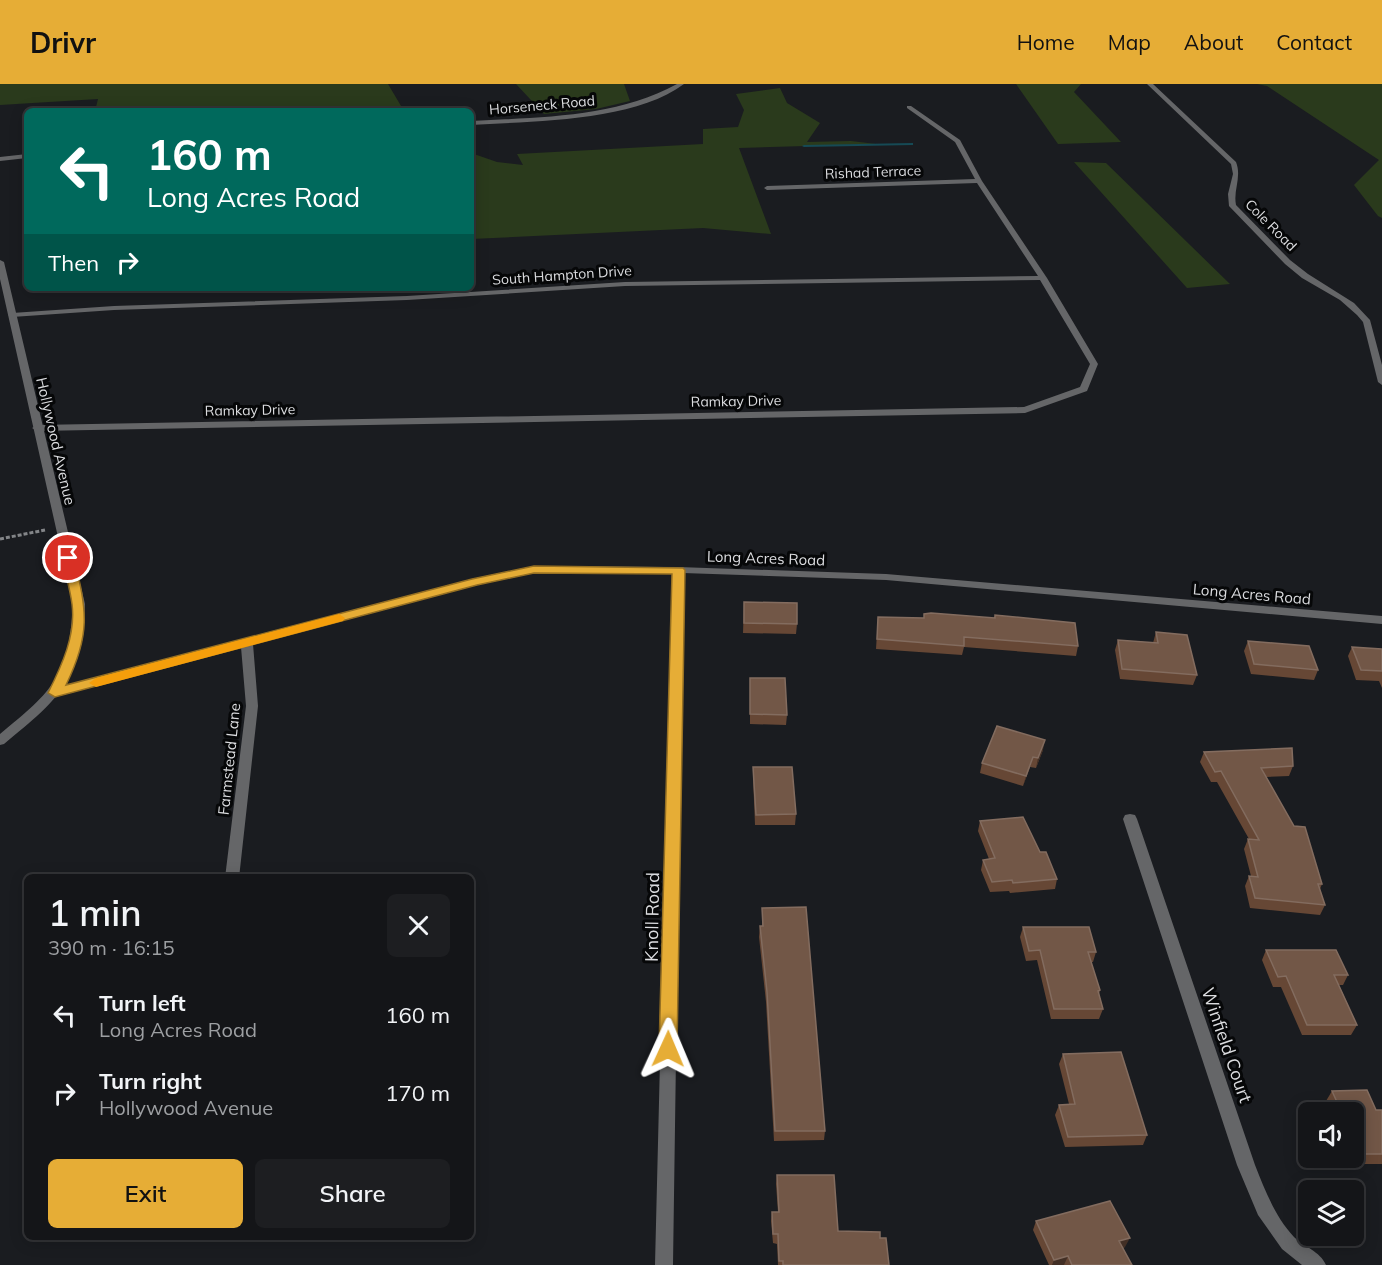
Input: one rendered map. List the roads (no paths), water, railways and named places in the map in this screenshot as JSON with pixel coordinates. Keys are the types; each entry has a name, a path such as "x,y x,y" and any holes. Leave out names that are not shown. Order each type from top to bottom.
{"street":[{"name":"Horseneck Road","path":"474,123 614,109 663,95 681,84"},
{"name":"Cole Road","path":"1150,84 1234,162 1238,173 1230,198 1233,206 1298,271 1347,300 1361,313 1367,322 1382,382"},
{"name":"Ramkay Drive","path":"37,428 1025,410 1084,389 1094,364 1043,278 979,181 958,141 909,107"},
{"path":"0,159 24,156"},
{"name":"Rishad Terrace","path":"767,188 979,181"},
{"name":"Hollywood Avenue","path":"0,262 2,285 12,315 79,604 78,621 69,664 55,693 0,741"},
{"name":"South Hampton Drive","path":"12,315 114,308 407,298 625,284 1043,278"},
{"name":"Long Acres Road","path":"55,693 476,581 534,569 678,570 886,577 1382,620"},
{"name":"Knoll Road","path":"664,1265 678,570"},
{"name":"Farmstead Lane","path":"232,874 252,706 247,643"},
{"name":"Winfield Court","path":"1130,819 1246,1165 1264,1209 1288,1243 1317,1265"}],"waterway":[{"path":"804,146 912,144"}]}
